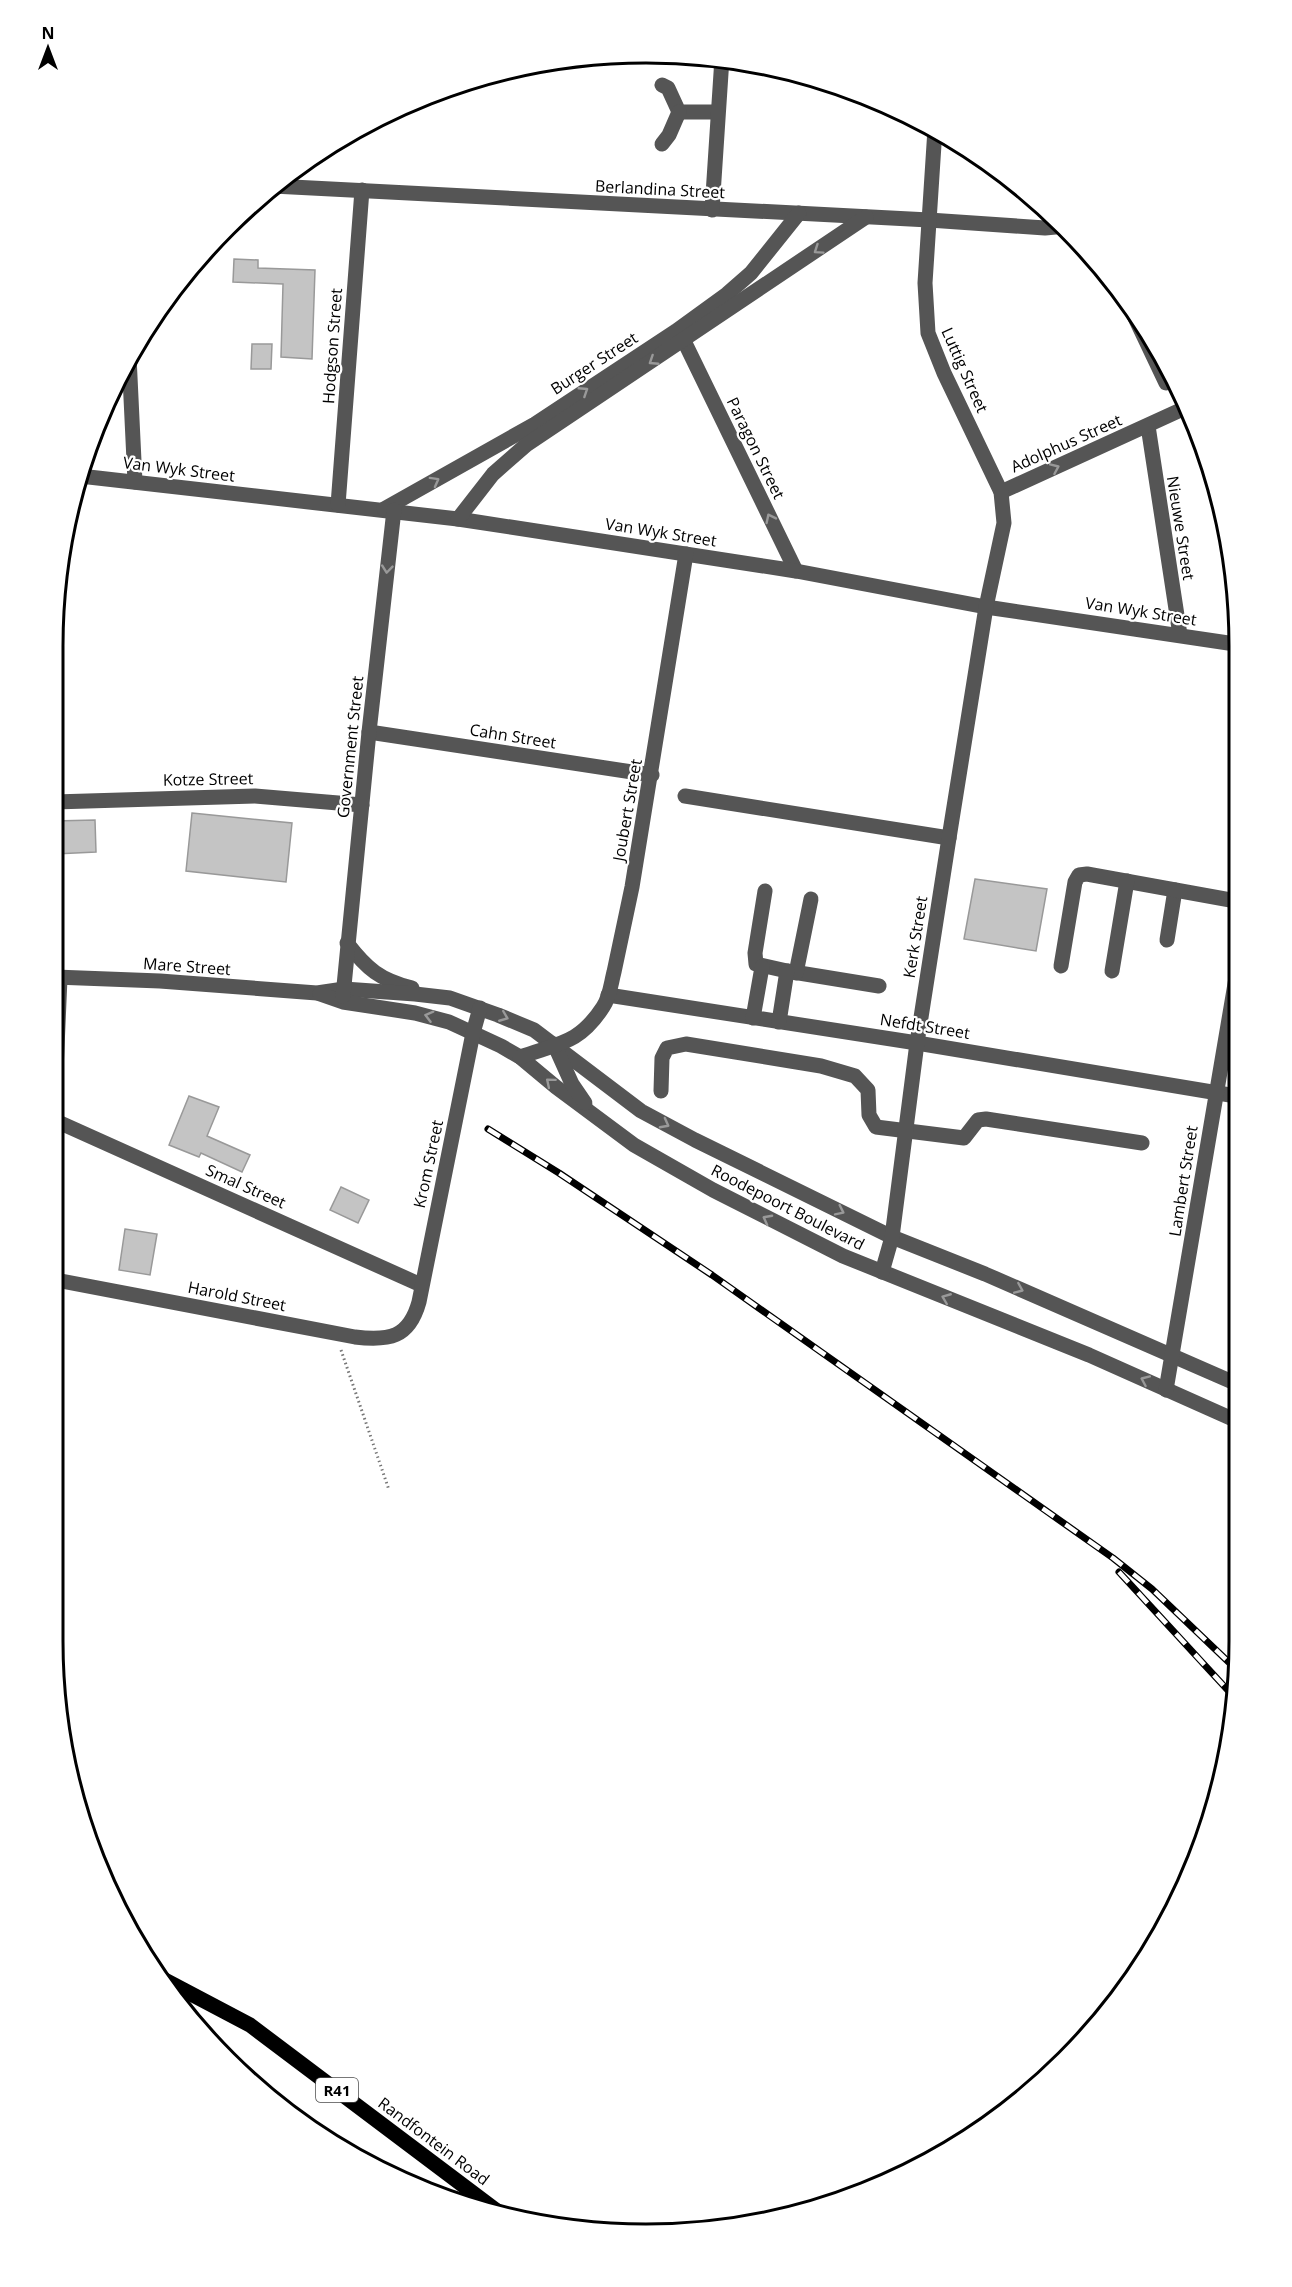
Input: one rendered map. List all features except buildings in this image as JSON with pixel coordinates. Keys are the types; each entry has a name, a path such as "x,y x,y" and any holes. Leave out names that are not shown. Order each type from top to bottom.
{"main road":[{"name":"Randfontein Road","path":"176,1986 250,2025 484,2201"}],"street":[{"path":"712,210 721,68"},
{"path":"662,85 668,88 679,112 669,135 662,144"},
{"path":"679,112 717,112"},
{"name":"Luttig Street","path":"934,139 925,283 928,333 1001,492"},
{"name":"Berlandina Street","path":"287,187 1051,227"},
{"name":"Hodgson Street","path":"338,505 362,190"},
{"name":"Burger Street","path":"389,510 535,424 676,331 727,294 751,273 799,213"},
{"name":"Burger Street","path":"458,519 492,474 526,445 866,217"},
{"name":"Paragon Street","path":"684,341 796,570"},
{"path":"130,375 135,482"},
{"path":"1164,379 1166,383"},
{"name":"Adolphus Street","path":"987,607 1004,523 1001,492 1179,411"},
{"name":"Nieuwe Street","path":"1148,426 1180,635"},
{"name":"Van Wyk Street","path":"89,477 458,519 796,570 987,607 1229,643"},
{"name":"Government Street","path":"343,995 389,510"},
{"name":"Joubert Street","path":"520,1057 554,1044 566,1043 579,1035 602,1008 608,995 625,922 652,775 686,554"},
{"name":"Kerk Street","path":"882,1272 892,1237 916,1043 987,607"},
{"name":"Cahn Street","path":"369,732 652,775"},
{"name":"Kotze Street","path":"63,802 255,796 362,805"},
{"path":"685,796 949,838"},
{"path":"1061,966 1077,878 1088,874 1229,900"},
{"path":"1112,971 1127,881"},
{"path":"1167,940 1174,890"},
{"path":"765,891 754,959 756,964 879,986"},
{"path":"779,1022 811,899"},
{"path":"347,943 376,974 398,985 450,998"},
{"path":"753,1018 762,966"},
{"name":"Mare Street","path":"63,977 159,981 343,995"},
{"name":"Roodepoort Boulevard","path":"343,995 450,998 534,1030 641,1111 695,1140 892,1237 985,1274 1229,1380"},
{"name":"Roodepoort Boulevard","path":"343,995 449,1022 473,1033 520,1057 634,1146 804,1238 882,1272 1089,1355 1229,1417"},
{"name":"Nefdt Street","path":"608,995 1229,1095"},
{"name":"Krom Street","path":"409,1326 415,1316 480,1008"},
{"name":"Lambert Street","path":"1166,1390 1229,1016"},
{"path":"554,1044 572,1084 596,1116"},
{"path":"661,1091 662,1058 667,1048 686,1044 821,1066 855,1076 868,1090 869,1115 876,1127 964,1138 978,1120 986,1119 1142,1143"},
{"name":"Smal Street","path":"63,1123 421,1285"},
{"name":"Harold Street","path":"63,1281 336,1334 381,1339 391,1337 409,1326"}],"path":[{"path":"336,1334 388,1490"}],"railway":[{"path":"488,1129 559,1173 712,1275 1113,1558 1152,1589 1228,1662"},
{"path":"1119,1572 1227,1689"}]}
